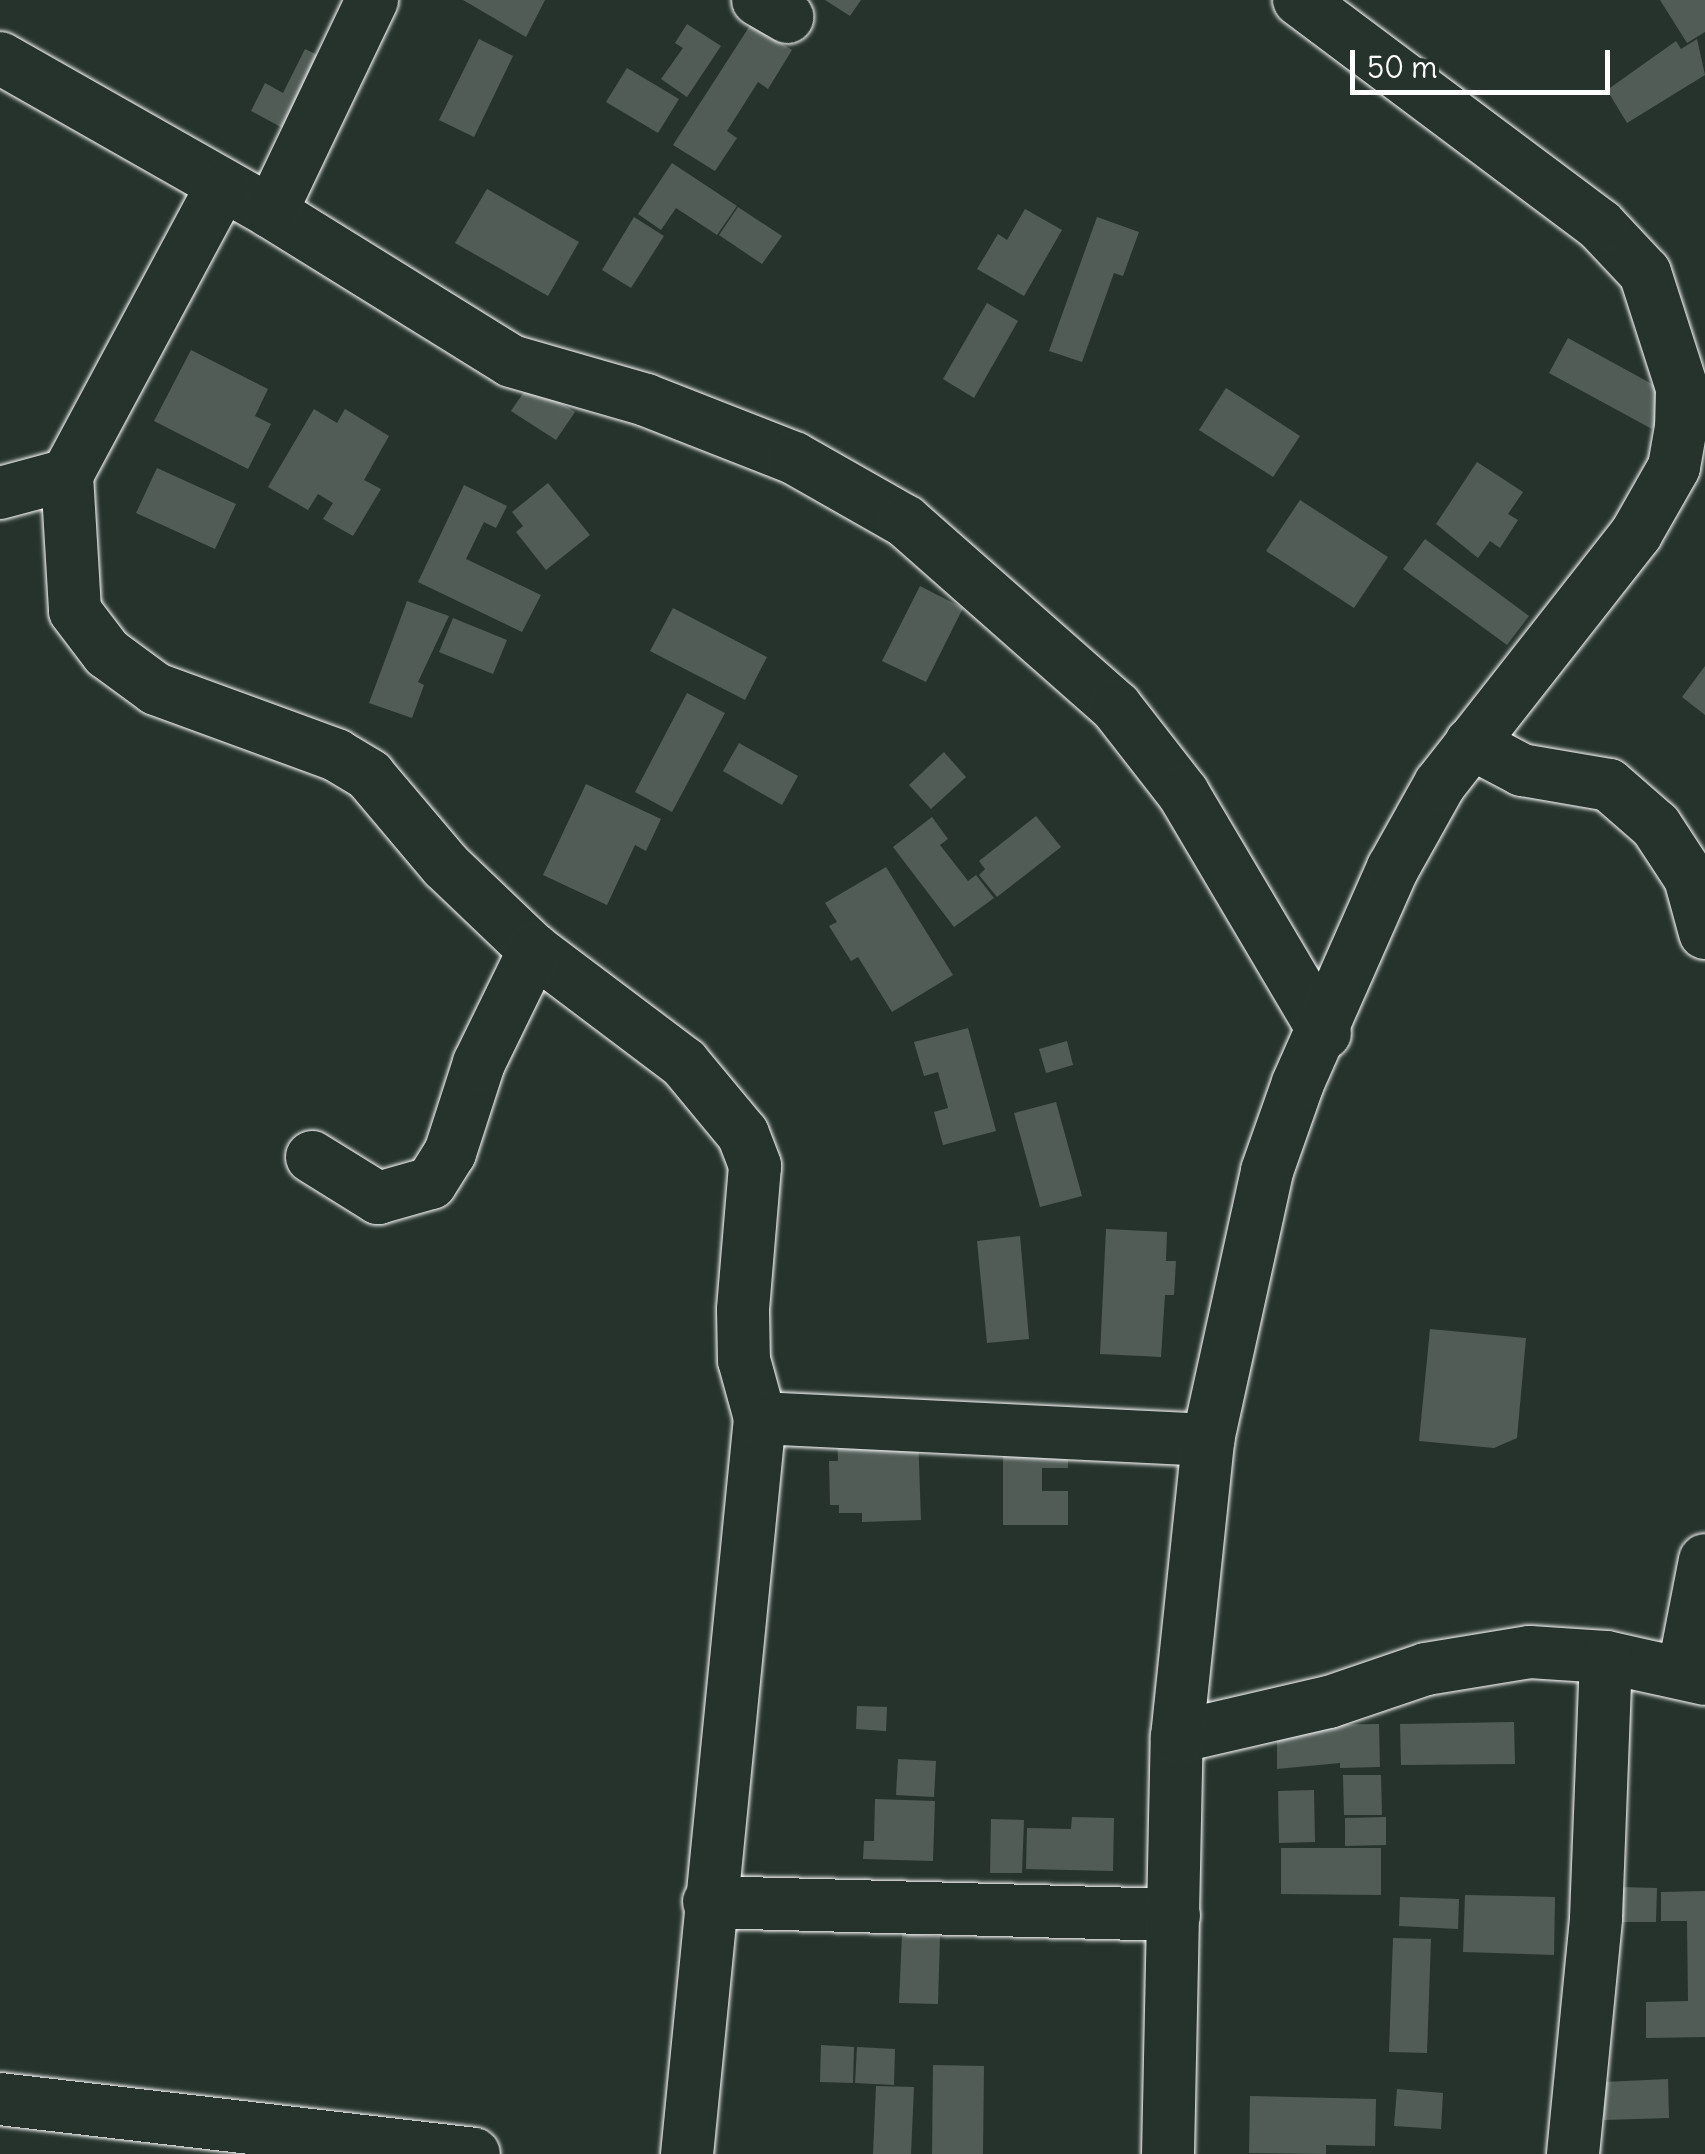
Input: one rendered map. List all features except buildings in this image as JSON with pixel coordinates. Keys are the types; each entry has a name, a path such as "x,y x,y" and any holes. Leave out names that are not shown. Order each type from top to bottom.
{"street":[{"path":"271,212 372,0"},
{"path":"1168,2154 1177,1737 1208,1440 1268,1171 1298,1083 1394,868 1472,743 1636,534 1674,467 1682,388 1645,273 1600,225 1298,0"},
{"path":"0,58 271,212 510,360 646,400 794,458 905,521 1116,707 1183,793 1324,1032"},
{"path":"222,186 67,475 75,611 107,653 156,689 336,755 369,776 446,866 534,950 684,1062 743,1134 755,1166 744,1360 760,1418 709,1902 688,2154"},
{"path":"0,492 67,475"},
{"path":"1472,743 1522,770 1610,785 1656,826 1682,865 1705,933"},
{"path":"312,1157 378,1198 432,1183 450,1153 479,1063 534,950"},
{"path":"760,1418 1208,1440"},
{"path":"1177,1737 1329,1702 1426,1669 1530,1652 1606,1657 1694,1676 1705,1560"},
{"path":"1573,2154 1596,1918 1606,1657"},
{"path":"709,1902 1174,1915"},
{"path":"0,2098 311,2146 474,2154"}]}
